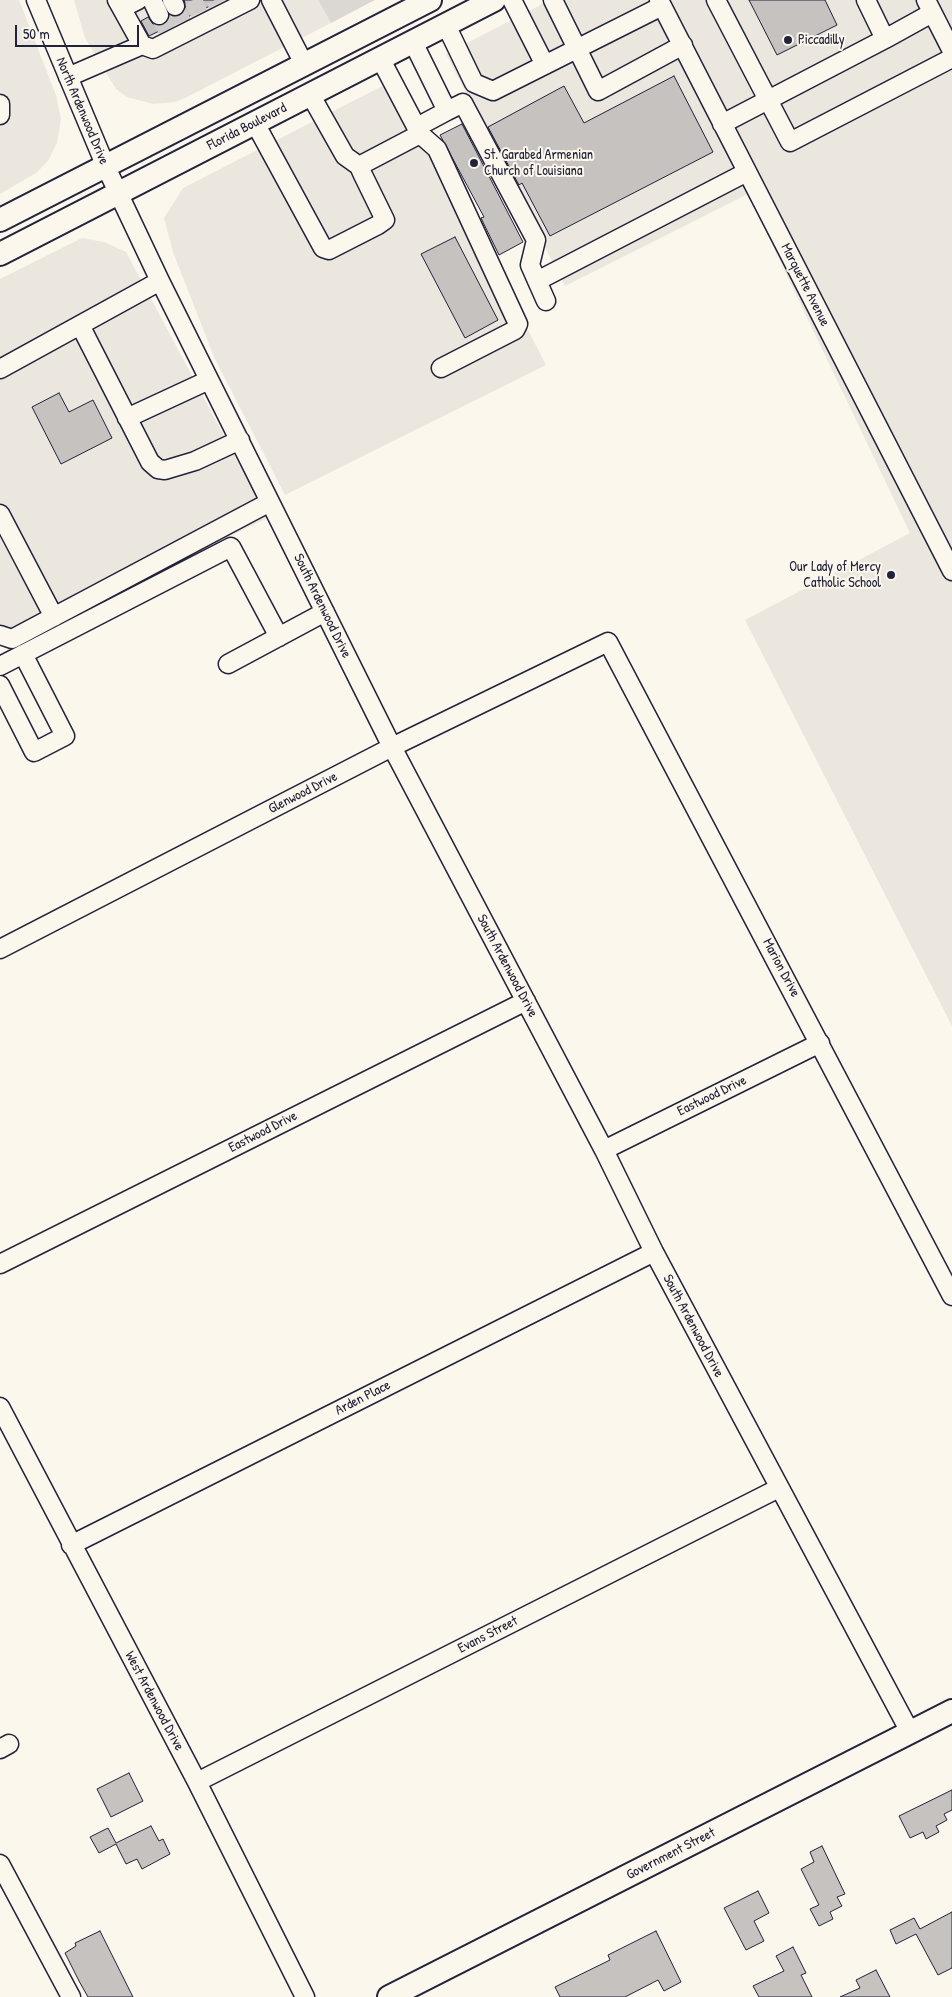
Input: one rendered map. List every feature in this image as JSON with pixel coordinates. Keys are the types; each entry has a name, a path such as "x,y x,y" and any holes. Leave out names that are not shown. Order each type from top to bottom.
{"main road":[{"path":"0,220 430,0"},
{"name":"Florida Boulevard","path":"0,254 494,0"},
{"name":"Government Street","path":"389,1997 952,1711"}],"street":[{"path":"271,0 304,64"},
{"path":"512,0 545,65"},
{"path":"553,0 598,91 683,45"},
{"path":"716,0 790,142 952,58"},
{"path":"866,0 885,39"},
{"name":"North Ardenwood Drive","path":"39,1 68,77 118,193"},
{"path":"68,77 142,45 153,49 171,18 202,18 219,9 244,1"},
{"path":"125,3 142,45"},
{"path":"446,25 474,83 493,91 661,3"},
{"name":"Marquette Avenue","path":"661,3 950,562"},
{"path":"722,124 885,39 929,7 952,51"},
{"path":"413,42 447,111"},
{"path":"380,58 418,130 437,149 518,324 515,330 441,368"},
{"path":"255,123 323,248 329,250 385,220 358,166 345,156 310,94"},
{"path":"358,166 463,103 536,240 530,265 546,301"},
{"path":"0,104 0,115"},
{"path":"537,281 747,172"},
{"name":"South Ardenwood Drive","path":"118,193 392,747 604,1150 654,1252 910,1732"},
{"path":"0,369 160,281"},
{"path":"80,325 150,462 158,469 165,470 195,461 240,440"},
{"path":"127,418 210,380"},
{"path":"0,636 12,639 270,502"},
{"path":"0,514 54,617"},
{"path":"0,666 231,548 279,637"},
{"path":"228,664 326,612"},
{"name":"Glenwood Drive","path":"0,949 392,747 608,642"},
{"name":"Marion Drive","path":"608,642 952,1296"},
{"path":"0,685 34,752 65,736 23,654"},
{"name":"Eastwood Drive","path":"0,1264 526,1001"},
{"name":"Eastwood Drive","path":"604,1150 820,1043"},
{"name":"Arden Place","path":"71,1545 654,1252"},
{"name":"West Ardenwood Drive","path":"0,1407 196,1782 305,1997"},
{"name":"Evans Street","path":"196,1782 779,1488"},
{"path":"0,1864 71,1997"}],"shaded area":[{"path":"0,0 19,0 56,95 61,119 57,143 48,161 36,173 0,194"},
{"path":"74,0 318,0 331,23 187,97 175,102 153,104 127,97 116,89 85,38"},
{"path":"318,0 375,0 331,23"},
{"path":"550,0 952,0 952,1026 745,620 910,533 748,194 565,286 446,54"},
{"path":"398,78 546,365 285,495 214,357 173,252 164,218 183,188"},
{"path":"82,238 104,242 126,252 268,518 0,644 0,279"}],"building":[{"path":"184,0 222,0 149,36 141,21 148,17 153,24 164,24 169,15 175,17 184,12 186,6"},
{"name":"Piccadilly","path":"749,0 825,0 837,25 777,55"},
{"path":"674,76 713,152 550,236 522,183 519,185 488,127 564,86 584,123"},
{"path":"462,124 523,242 499,255 481,218 484,217 440,135"},
{"path":"455,237 498,320 465,338 421,254"},
{"path":"59,393 69,412 93,400 112,438 61,464 32,407"},
{"path":"129,1773 143,1801 111,1817 97,1789"},
{"path":"952,1790 952,1810 944,1814 947,1820 936,1826 939,1832 926,1839 923,1832 910,1838 899,1816"},
{"path":"151,1826 159,1841 163,1839 170,1854 142,1869 137,1859 126,1864 116,1844 99,1853 90,1837 108,1828 116,1843"},
{"path":"822,1846 845,1894 837,1897 842,1906 830,1912 833,1919 819,1926 810,1909 819,1905 801,1869 814,1862 810,1852"},
{"path":"758,1891 769,1913 754,1921 764,1941 746,1950 724,1908"},
{"path":"952,1912 952,1968 938,1975 916,1934 896,1944 890,1930 914,1918 920,1929"},
{"path":"100,1931 133,1997 88,1997 65,1953 76,1946 75,1943"},
{"path":"656,1931 681,1982 664,1991 658,1980 625,1997 560,1997 555,1987 610,1960 608,1955"},
{"path":"793,1947 806,1973 801,1975 812,1997 759,1997 753,1986 784,1971 776,1956"},
{"path":"876,1970 890,1997 840,1997 860,1988 856,1980"}],"tunnel":[{"path":"193,0 199,13"},
{"path":"215,0 217,4"},
{"path":"175,6 182,22"},
{"path":"159,15 167,30"}],"place":[{"name":"Piccadilly","path":"788,40"},
{"name":"St. Garabed Armenian Church of Louisiana","path":"474,163"},
{"name":"Our Lady of Mercy Catholic School","path":"891,575"}]}
